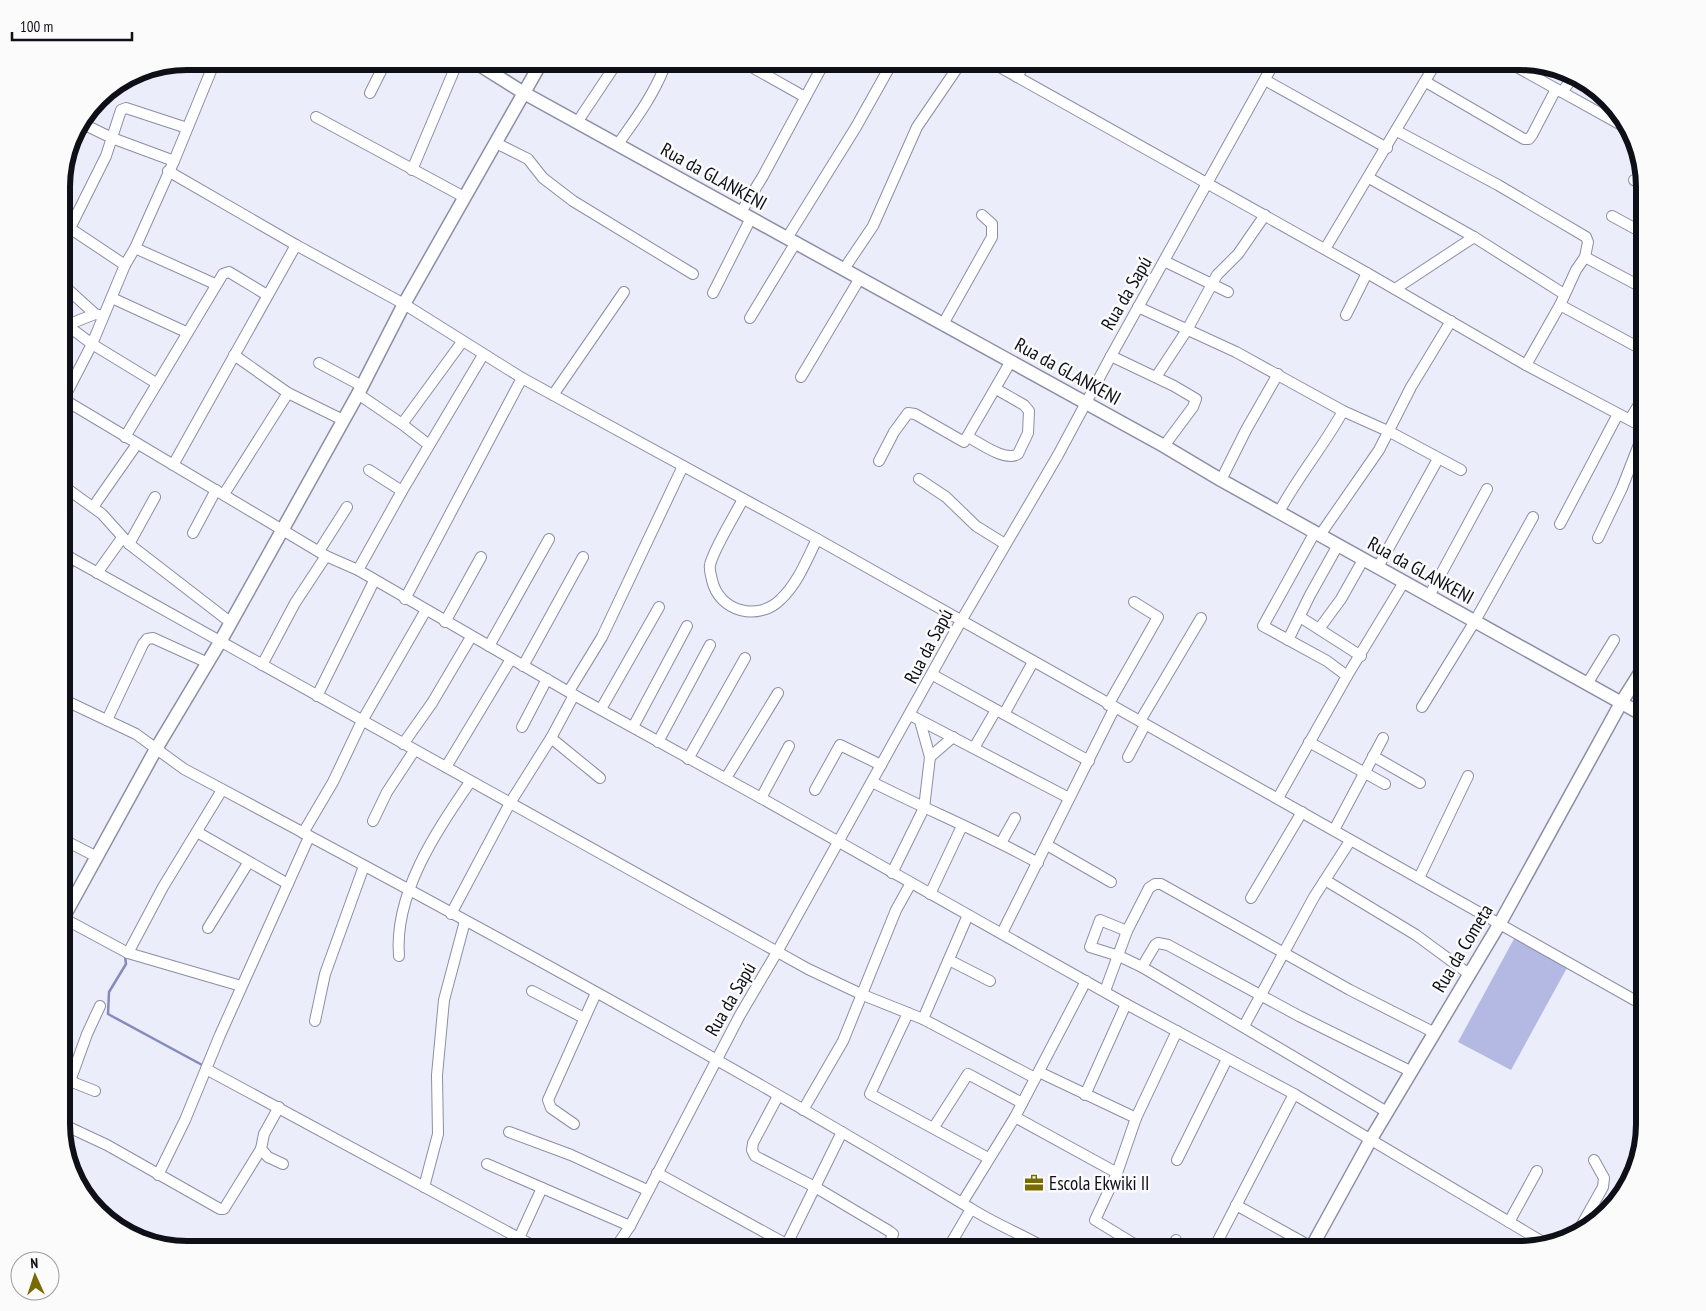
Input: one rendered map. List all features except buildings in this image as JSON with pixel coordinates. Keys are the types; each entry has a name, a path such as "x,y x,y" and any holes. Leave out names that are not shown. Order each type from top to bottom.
{"street":[{"path":"70,386 92,344 99,315 112,298 125,265 135,248 174,161 211,70"},
{"path":"370,93 382,70"},
{"path":"412,170 454,70"},
{"name":"Rua da GLANKENI","path":"487,70 524,93 1086,402 1338,546 1636,711"},
{"path":"70,905 156,749 220,642 360,390 404,304 537,70"},
{"path":"578,121 612,70"},
{"path":"618,144 649,99 663,70"},
{"path":"757,70 805,97"},
{"path":"713,293 763,176 820,70"},
{"path":"750,318 791,240 888,70"},
{"path":"844,269 873,226 917,127 956,70"},
{"path":"1005,70 1367,272 1526,365 1636,423"},
{"path":"1017,77 1021,70"},
{"name":"Rua da Sapú","path":"620,1241 630,1226 647,1190 716,1061 933,675 961,621 1058,455 1110,356 1270,70"},
{"path":"1325,249 1432,70"},
{"path":"1522,70 1616,122"},
{"path":"1265,80 1387,148"},
{"path":"1426,82 1524,139 1529,139 1559,91 1569,81"},
{"path":"70,218 106,156 121,110 124,108 187,128"},
{"path":"316,117 464,198"},
{"path":"87,126 112,138 174,161"},
{"path":"1397,131 1579,231 1586,237 1588,242 1585,257 1576,270 1560,305 1526,365"},
{"path":"496,143 528,159 543,178 573,201 693,274"},
{"path":"168,171 296,245 404,304 522,378 817,540 1636,1001"},
{"path":"1369,178 1474,237 1564,294"},
{"path":"943,324 992,237 992,224 982,215"},
{"path":"1156,377 1187,330 1220,270 1238,254 1265,215"},
{"path":"1612,216 1636,229"},
{"path":"70,228 125,265"},
{"path":"1396,290 1474,237"},
{"path":"173,465 296,245"},
{"path":"135,248 215,284"},
{"path":"1585,257 1636,284"},
{"path":"1164,261 1228,292"},
{"path":"126,437 186,332 223,274 229,272 267,295"},
{"path":"1346,315 1367,272"},
{"path":"802,377 860,278"},
{"path":"70,291 99,315"},
{"path":"553,395 624,292"},
{"path":"112,298 186,332"},
{"path":"1560,305 1636,347"},
{"path":"1138,307 1278,374 1343,411 1390,432 1461,470"},
{"path":"70,325 99,315"},
{"path":"1347,676 1263,624 1318,534 1390,432 1412,387 1451,321"},
{"path":"70,330 156,383"},
{"path":"402,424 462,342"},
{"path":"234,355 288,393 343,420"},
{"path":"358,570 402,491 483,355"},
{"path":"1110,356 1192,394 1197,401 1164,446"},
{"path":"879,461 894,432 908,413 915,414 961,442 968,437 1011,361"},
{"path":"319,363 360,390 429,445"},
{"path":"1221,480 1246,430 1278,374"},
{"path":"405,599 522,378"},
{"path":"968,437 1011,457 1018,454 1028,433 1029,411 1024,405 996,389"},
{"path":"192,534 288,393"},
{"path":"70,406 323,553 358,570 405,599 632,728 726,778 1126,1004 1294,1094 1538,1239"},
{"path":"1630,419 1636,409"},
{"path":"1279,512 1309,461 1326,440 1343,411"},
{"path":"1560,524 1618,414"},
{"path":"93,508 137,444"},
{"path":"1598,538 1622,488 1636,451"},
{"path":"1378,567 1438,459"},
{"path":"451,914 510,803 551,738 572,693 602,637 683,466"},
{"path":"369,470 402,491"},
{"path":"919,479 946,497 976,526 1005,544"},
{"path":"1429,596 1487,489"},
{"path":"70,491 102,514 126,540 230,622"},
{"path":"97,573 126,540 155,497"},
{"path":"742,499 710,565 713,586 721,599 735,609 751,613 768,608 781,600 800,573 817,540"},
{"path":"262,665 347,507"},
{"path":"1422,707 1475,622 1533,518"},
{"path":"488,646 549,539"},
{"path":"1288,640 1338,546"},
{"path":"445,622 481,557"},
{"path":"524,666 583,557"},
{"path":"71,558 777,952 863,995 908,1013 1037,1075 1136,1118"},
{"path":"1319,628 1342,599 1363,560"},
{"path":"317,696 374,581"},
{"path":"1278,798 1347,676 1361,656 1404,582"},
{"path":"1002,933 1089,761 1111,707 1158,617 1134,602"},
{"path":"600,709 659,607"},
{"path":"158,1175 185,1120 288,884 306,835 362,721 426,610"},
{"path":"1300,617 1361,656"},
{"path":"1128,757 1142,723 1201,618"},
{"path":"632,728 687,626"},
{"path":"403,744 432,703 471,636"},
{"path":"106,720 147,639 153,638 208,663"},
{"path":"1587,684 1614,640"},
{"path":"658,742 710,644"},
{"path":"688,759 745,658"},
{"path":"446,768 511,659"},
{"path":"974,748 1033,662"},
{"path":"933,675 1089,761"},
{"path":"522,727 547,679"},
{"name":"Rua da Cometa","path":"1317,1241 1371,1139 1500,923 1621,703 1636,679"},
{"path":"726,778 778,693"},
{"path":"70,703 144,739 184,769 596,993 842,1132 967,1206 1032,1241"},
{"path":"910,715 1069,798"},
{"path":"892,873 924,808 930,758 920,721"},
{"path":"930,758 953,737"},
{"path":"551,738 600,778"},
{"path":"1334,830 1383,738"},
{"path":"1309,742 1385,784"},
{"path":"816,790 840,745 881,765"},
{"path":"761,798 789,746"},
{"path":"373,821 387,792 414,751"},
{"path":"1374,756 1420,783"},
{"path":"1419,878 1468,776"},
{"path":"398,956 398,927 426,852 443,822 470,782"},
{"path":"872,782 1001,843 1038,863"},
{"path":"128,953 156,900 222,790"},
{"path":"1252,898 1302,812"},
{"path":"1001,843 1015,818"},
{"path":"930,894 962,826"},
{"path":"198,832 248,863 288,884"},
{"path":"1244,1026 1325,880 1350,841"},
{"path":"70,843 97,857"},
{"path":"1047,845 1110,882"},
{"path":"208,928 248,863"},
{"path":"314,1021 325,974 364,866"},
{"path":"1325,880 1416,935 1469,974"},
{"path":"803,1110 843,1041 896,910 911,883"},
{"path":"1104,991 1127,931 1149,888 1161,884 1350,990 1434,1032"},
{"path":"923,1020 968,915"},
{"path":"1127,931 1100,920 1090,944 1092,949 1119,956 1142,967 1244,1026 1294,1059 1387,1112"},
{"path":"424,1187 438,1134 438,1066 444,1000 466,921"},
{"path":"70,923 128,953 242,986"},
{"path":"1142,967 1155,945 1163,943 1410,1071"},
{"path":"949,960 990,981"},
{"path":"951,1241 988,1158 1015,1116 1086,981"},
{"path":"532,991 584,1018"},
{"path":"574,1124 551,1108 548,1100 596,993"},
{"path":"1085,1095 1126,1004"},
{"path":"70,1071 100,1006"},
{"path":"908,1013 870,1094 934,1127 988,1158"},
{"path":"1129,1241 1095,1220 1116,1173 1136,1118 1177,1031"},
{"path":"1177,1160 1227,1059"},
{"path":"206,1069 524,1241"},
{"path":"934,1127 968,1074 1022,1103"},
{"path":"70,1082 94,1091"},
{"path":"1218,1241 1294,1094"},
{"path":"778,1096 753,1143 752,1150 755,1156 764,1163 815,1187 893,1234 890,1241"},
{"path":"70,1128 107,1145 158,1175 224,1209 262,1149 264,1134 278,1107"},
{"path":"1015,1116 1116,1173"},
{"path":"509,1132 571,1155 647,1190"},
{"path":"788,1241 842,1132"},
{"path":"262,1149 268,1157 283,1164"},
{"path":"1584,1221 1603,1187 1604,1178 1594,1160"},
{"path":"487,1164 630,1226"},
{"path":"1509,1222 1536,1171"},
{"path":"657,1173 775,1241"},
{"path":"519,1238 542,1188"},
{"path":"1236,1205 1299,1241"},
{"path":"1020,1241 1022,1236"}],"shaded area":[{"path":"1515,937 1568,966 1511,1070 1458,1042"}],"waterway":[{"path":"125,956 126,964 109,992 108,1014 204,1066"}],"place":[{"name":"Escola Ekwiki II","path":"1034,1183"}]}
